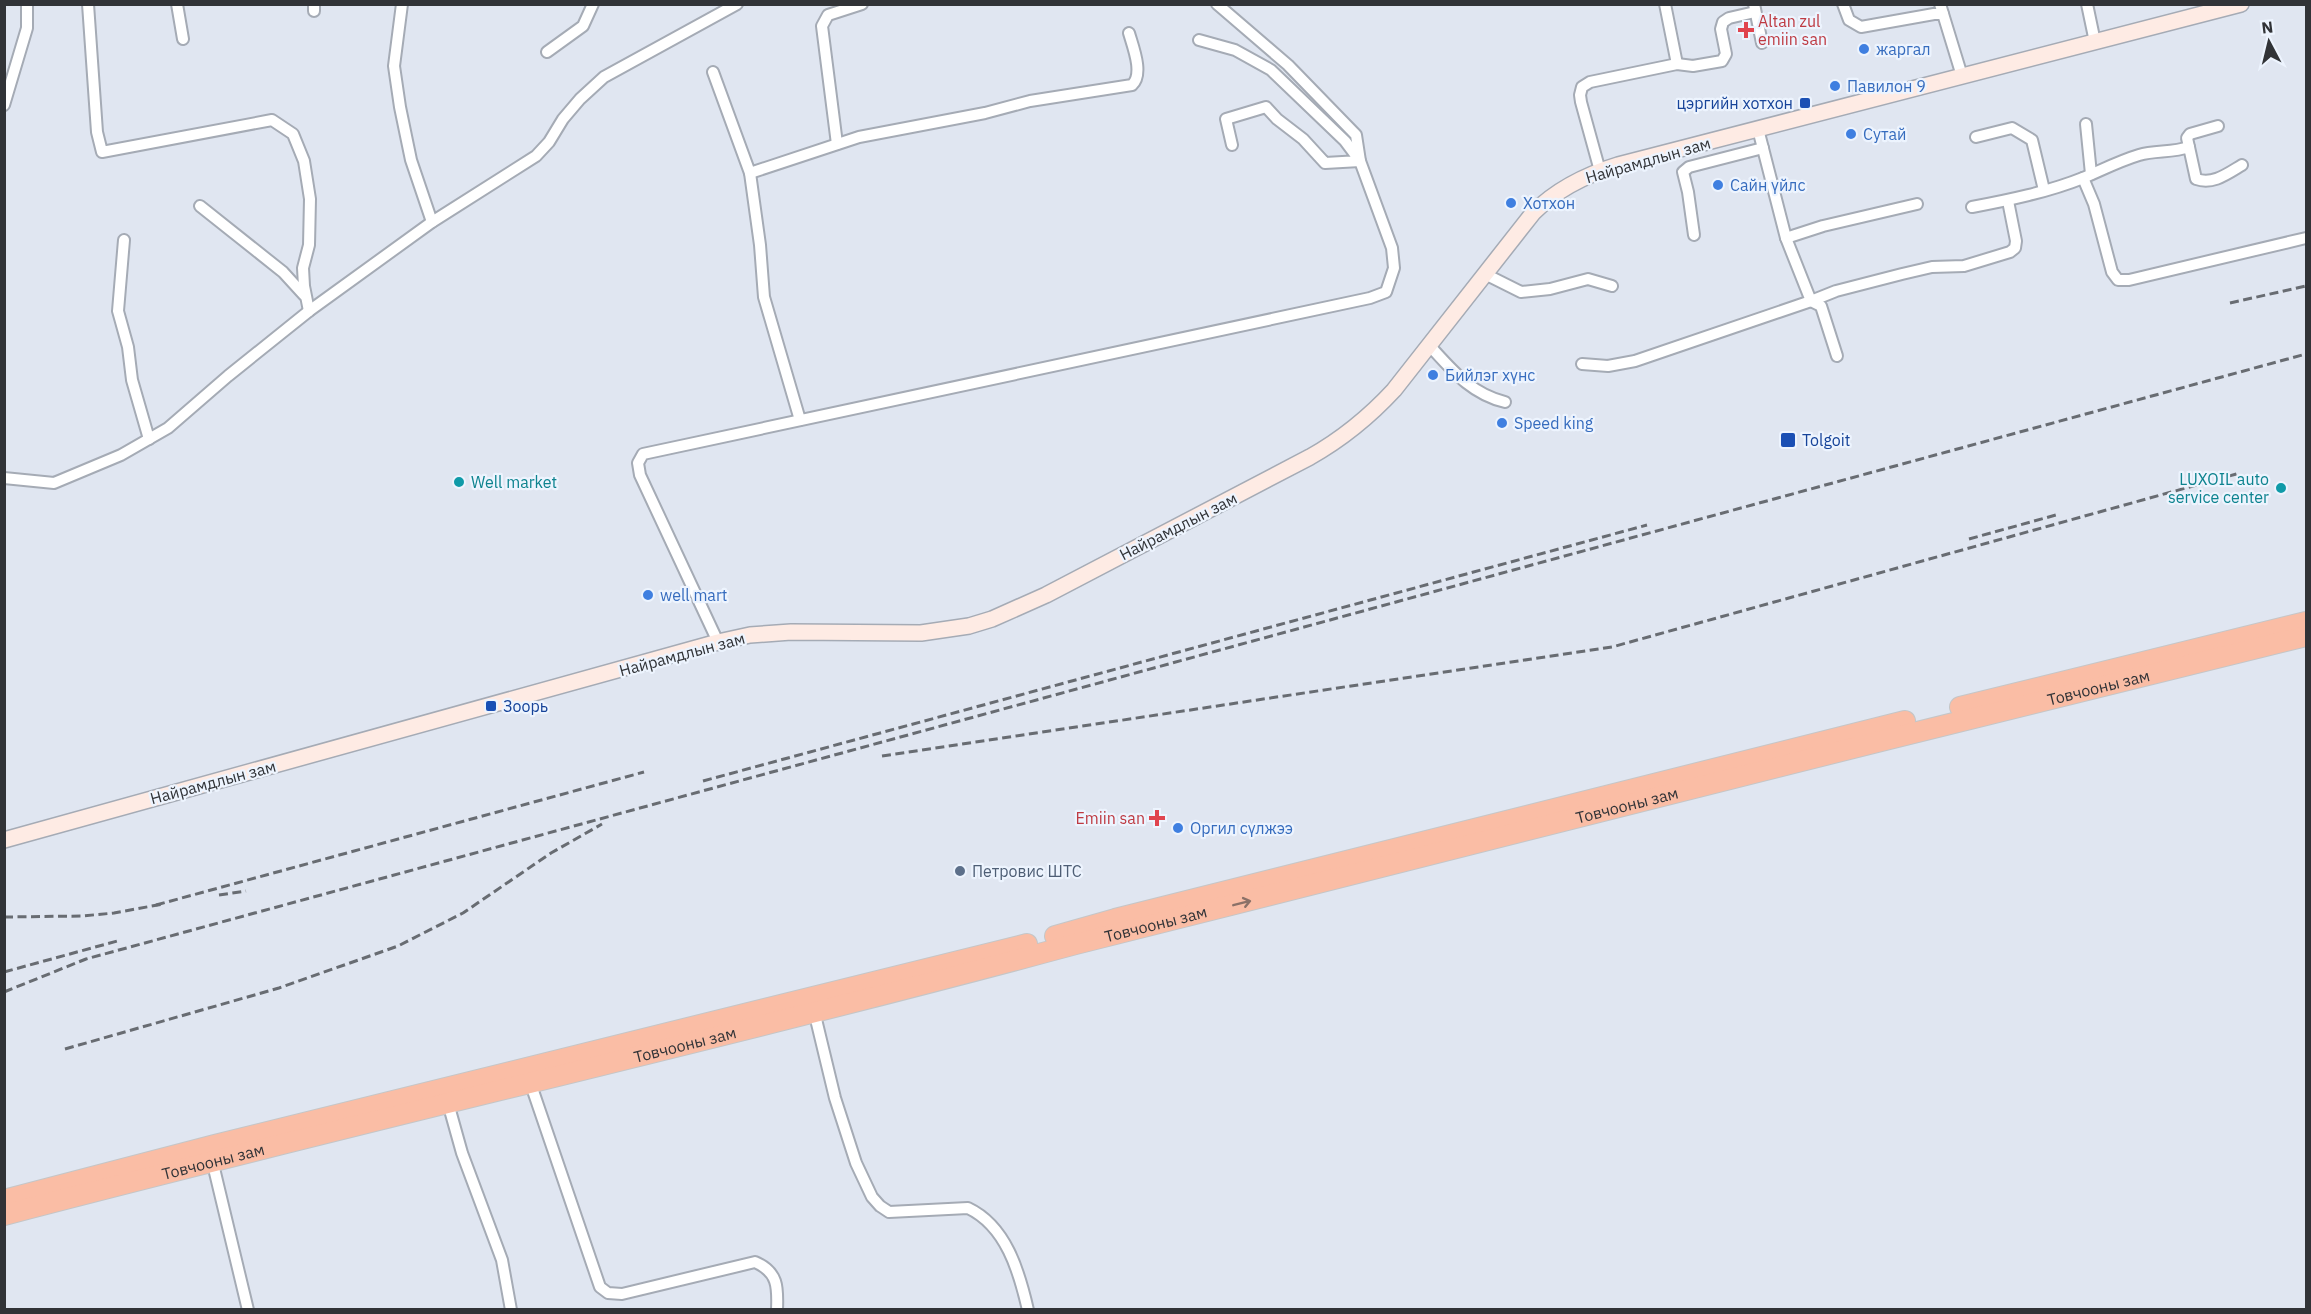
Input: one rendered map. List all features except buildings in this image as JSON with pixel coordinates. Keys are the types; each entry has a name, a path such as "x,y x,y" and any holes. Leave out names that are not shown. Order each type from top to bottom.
{"highway":[{"name":"Товчооны зам","path":"4,1215 212,1160 448,1103 528,1076 1126,916 2307,622"},
{"name":"Товчооны зам","path":"4,1200 215,1145 814,1011 1896,737 2307,636"}],"main road":[{"name":"Найрамдлын зам","path":"4,840 718,642 768,633 921,633 969,626 1014,610 1324,449 1347,434 1394,390 1521,227 1543,203 1564,188 1600,171 2241,4"}],"street":[{"path":"4,105 27,28 27,4"},
{"path":"88,4 97,132 102,152 272,120 293,135 304,161 310,199 309,245 303,267 304,295 309,311"},
{"path":"177,4 183,39"},
{"path":"402,4 394,66 411,160 432,222"},
{"path":"547,52 583,26 593,4"},
{"path":"4,478 54,483 120,455 168,428 228,375 309,311 432,222 536,156 549,142 569,112 604,77 737,4"},
{"path":"837,144 822,26 828,15 862,4"},
{"path":"718,642 640,475 638,462 643,454 1379,296 1386,292 1394,268 1392,248 1360,161 1356,135 1288,65 1217,4"},
{"path":"1665,4 1677,64"},
{"path":"1843,4 1849,20 1861,27 1934,14 1942,9 1962,76"},
{"path":"2086,4 2095,42"},
{"path":"1600,171 1581,102 1582,87 1590,82 1677,64 1693,66 1724,60 1726,54 1721,29 1723,22 1754,8 1762,43"},
{"path":"750,173 859,136 985,113 1030,101 1132,85 1137,77 1130,33"},
{"path":"1199,40 1235,50 1270,70 1337,132 1360,161"},
{"path":"713,72 750,173 760,245 764,297 800,420"},
{"path":"1232,145 1226,119 1266,107 1303,139 1325,163 1360,161"},
{"path":"2086,124 2087,176 2112,272 2118,280 2129,280 2307,238"},
{"path":"2218,126 2190,134 2187,138 2196,179 2203,181 2217,179 2242,165"},
{"path":"1976,137 2012,128 2032,140 2044,190"},
{"path":"1758,129 1786,238 1811,301 1821,306 1837,356"},
{"path":"1972,207 2008,201 2044,190 2087,176 2141,154 2171,152 2188,147"},
{"path":"1694,235 1683,172 1689,167 1763,148"},
{"path":"1582,364 1608,366 1635,361 1836,291 1932,267 1964,266 2010,252 2015,248 2016,241 2008,201"},
{"path":"1786,238 1823,226 1917,204"},
{"path":"200,206 283,272 304,295"},
{"path":"123,240 118,311 128,347 132,380 149,439"},
{"path":"1485,274 1521,292 1550,289 1588,279 1612,286"},
{"path":"1429,345 1471,387 1484,395 1505,402"},
{"path":"814,1011 839,1110 856,1163 872,1197 889,1212 968,1208 980,1214 1003,1238 1022,1283 1028,1310"},
{"path":"528,1076 600,1287 608,1293 622,1294 755,1262 765,1266 775,1279 777,1310"},
{"path":"448,1103 462,1153 502,1260 511,1310"},
{"path":"212,1160 248,1310"}],"railway":[{"path":"2230,303 2306,286"},
{"path":"4,992 86,959 2306,354"},
{"path":"882,756 1612,647 2240,473"},
{"path":"1969,539 2056,515"},
{"path":"703,781 1647,525"},
{"path":"156,905 644,772"},
{"path":"65,1049 279,988 398,946 463,913 551,853 602,824"},
{"path":"219,895 246,891"},
{"path":"4,917 82,916 163,904"},
{"path":"4,972 121,940"}],"place":[{"name":"Altan zul emiin san","path":"1746,30"},
{"name":"жаргал","path":"1864,49"},
{"name":"Павилон 9","path":"1835,86"},
{"name":"цэргийн хотхон","path":"1805,103"},
{"name":"Сутай","path":"1851,134"},
{"name":"Сайн үйлс","path":"1718,185"},
{"name":"Хотхон","path":"1511,203"},
{"name":"Бийлэг хүнс","path":"1433,375"},
{"name":"Speed king","path":"1502,423"},
{"name":"Tolgoit","path":"1788,440"},
{"name":"Well market","path":"459,482"},
{"name":"LUXOIL auto service center","path":"2281,488"},
{"name":"well mart","path":"648,595"},
{"name":"Зоорь","path":"491,706"},
{"name":"Emiin san","path":"1157,818"},
{"name":"Оргил сүлжээ","path":"1178,828"},
{"name":"Петровис ШТС","path":"960,871"}]}
